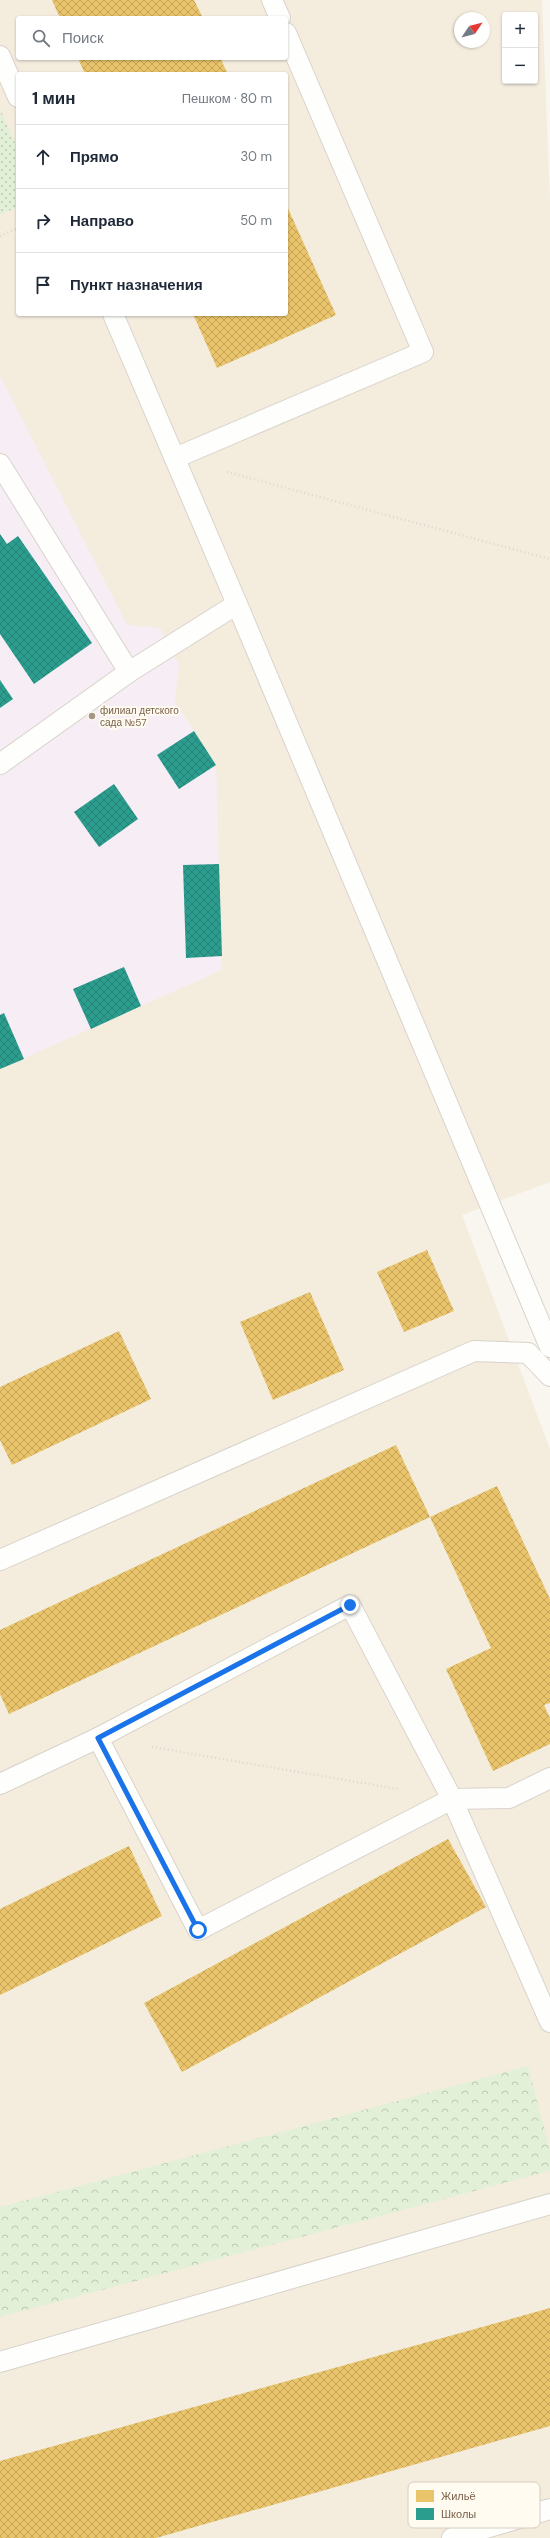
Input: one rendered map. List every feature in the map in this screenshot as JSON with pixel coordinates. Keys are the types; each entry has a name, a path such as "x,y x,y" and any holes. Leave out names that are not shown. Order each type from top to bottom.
{"lane":[{"path":"272,0 279,16"},
{"path":"174,458 423,352 288,38"},
{"path":"0,56 16,92"},
{"path":"114,316 237,604 550,1348"},
{"path":"0,464 129,672"},
{"path":"0,764 129,672 237,604"},
{"path":"0,1560 474,1351 528,1353 550,1376"},
{"path":"0,1784 98,1738 350,1605 452,1798 550,2022"},
{"path":"98,1738 198,1930 452,1798 509,1798 550,1778"},
{"path":"0,2362 550,2204"},
{"path":"540,2512 550,2509"},
{"path":"452,2538 486,2528"}],"path":[{"path":"0,236 16,229"},
{"path":"174,458 550,559"},
{"path":"98,1738 452,1798"}],"shaded area":[{"path":"0,0 542,0 550,201 550,1182 462,1215 550,1449 550,2538 0,2538"},
{"name":"филиал детского сада №57","path":"0,375 127,625 160,628 179,665 175,702 216,765 222,970 0,1069"}],"green space":[{"path":"0,109 16,145 16,208 0,215"},
{"path":"528,2066 550,2150 550,2171 0,2317 0,2207"}],"building: Жильё":[{"path":"52,0 194,0 202,16 59,16"},
{"path":"79,60 221,60 227,72 84,72"},
{"path":"288,208 336,315 217,368 194,316 288,316"},
{"path":"427,1250 454,1311 404,1332 377,1272"},
{"path":"310,1292 344,1370 273,1400 240,1322"},
{"path":"119,1331 151,1399 12,1465 0,1440 0,1387"},
{"path":"396,1445 430,1517 9,1714 0,1694 0,1630"},
{"path":"497,1486 550,1599 550,1703 544,1705 550,1718 550,1744 493,1771 446,1669 491,1648 430,1517"},
{"path":"448,1839 486,1907 182,2072 144,2003"},
{"path":"129,1846 162,1916 0,1995 0,1909"},
{"path":"550,2308 550,2426 156,2538 0,2538 0,2461"}],"building: Школы":[{"path":"0,534 7,544 18,536 92,643 34,684 0,634"},
{"path":"0,680 13,699 0,708"},
{"path":"194,731 216,765 179,789 157,755"},
{"path":"114,784 138,819 99,847 74,812"},
{"path":"219,864 222,956 186,958 183,865"},
{"path":"124,967 141,1006 91,1029 73,989"},
{"path":"4,1013 24,1059 0,1069 0,1015"}],"place":[{"name":"филиал детского сада №57","path":"92,716"}],"route":[{"path":"198,1930 98,1738 350,1605"}]}
